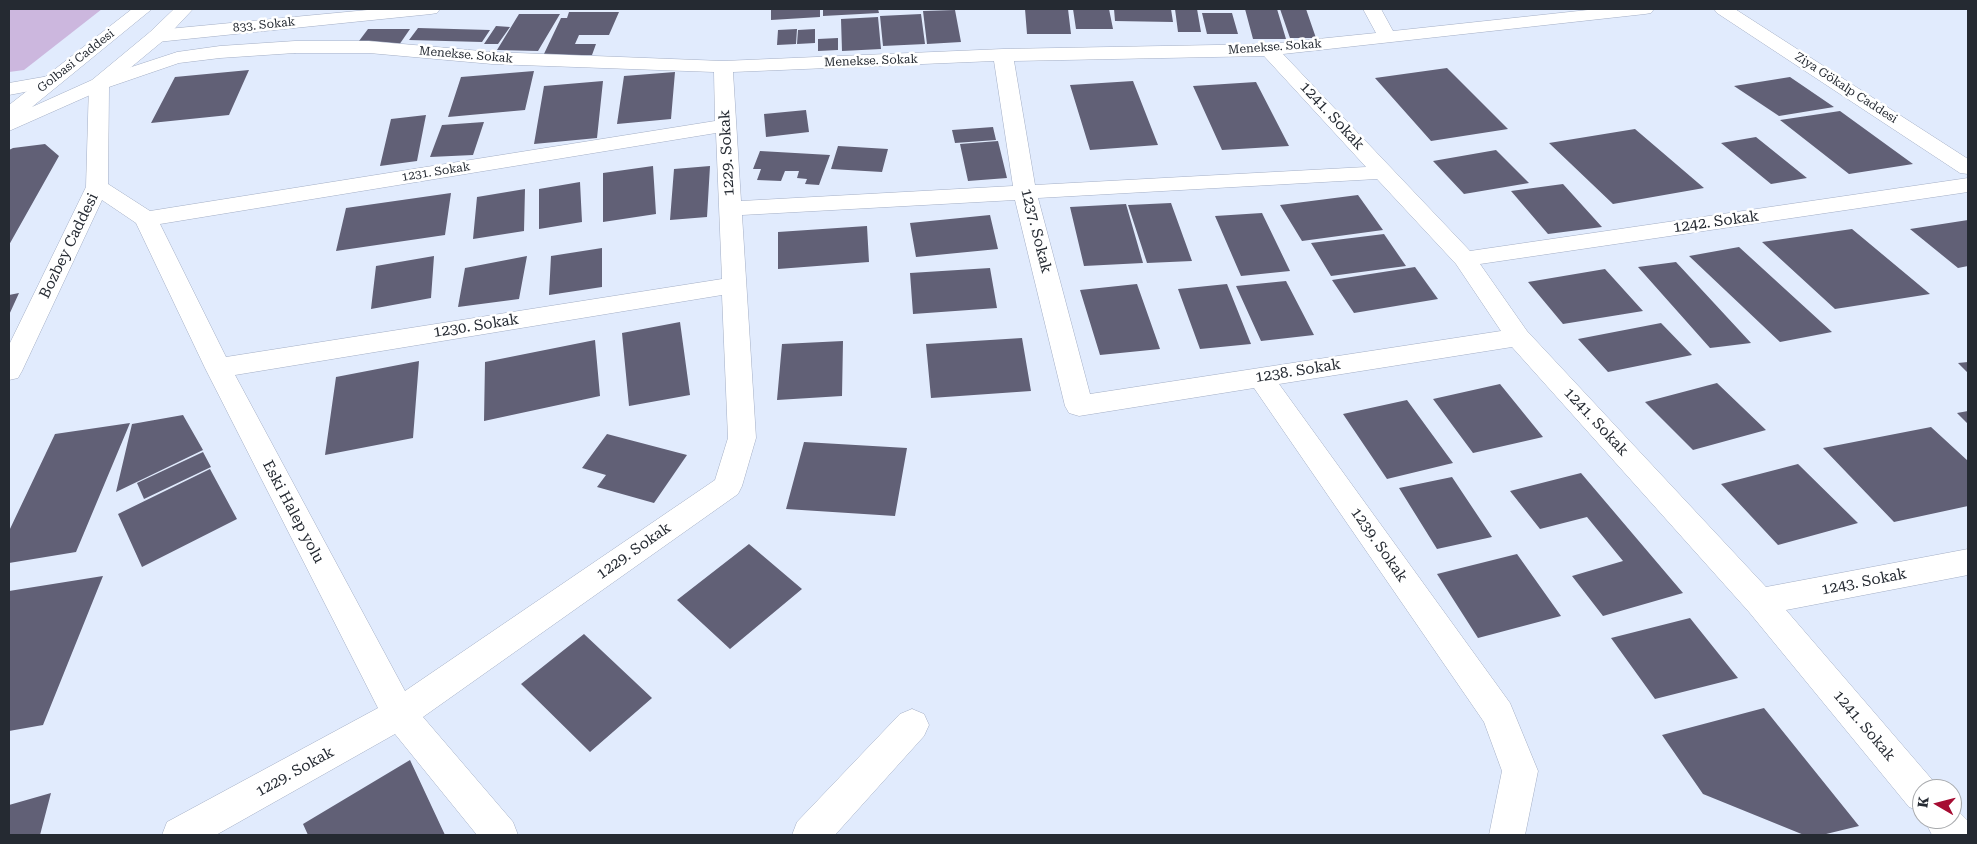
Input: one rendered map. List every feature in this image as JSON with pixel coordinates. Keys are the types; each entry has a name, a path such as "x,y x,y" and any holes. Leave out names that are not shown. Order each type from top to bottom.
{"street":[{"name":"Golbasi Caddesi","path":"9,115 143,9"},
{"path":"9,125 99,84 157,36 184,9"},
{"name":"833. Sokak","path":"110,34 138,32 157,36 431,9"},
{"path":"1372,9 1387,36"},
{"name":"Menekse. Sokak","path":"99,84 177,58 220,52 295,47 369,47 492,58 723,67 1003,55 1269,50 1645,9"},
{"name":"Ziya Gökalp Caddesi","path":"1723,9 1968,168"},
{"name":"1241. Sokak","path":"1269,50 1385,172 1464,259 1518,337 1760,602 1912,783"},
{"name":"1237. Sokak","path":"1003,55 1026,193 1079,406"},
{"name":"1229. Sokak","path":"180,835 399,714 728,486 742,438 723,67"},
{"path":"9,89 49,82 68,88 99,84"},
{"name":"Bozbey Caddesi","path":"9,371 98,187 99,84"},
{"name":"1231. Sokak","path":"146,219 727,125"},
{"path":"730,209 1385,172"},
{"name":"1242. Sokak","path":"1464,259 1968,185"},
{"path":"98,187 146,219"},
{"name":"Eski Halep yolu","path":"146,219 218,368 399,714 500,835"},
{"name":"1230. Sokak","path":"218,368 734,284"},
{"name":"1238. Sokak","path":"1079,406 1518,337"},
{"name":"1239. Sokak","path":"1260,377 1498,714 1520,772 1507,835"},
{"name":"1243. Sokak","path":"1760,602 1968,562"},
{"path":"810,835 912,725"}],"shaded area":[{"path":"9,9 102,9 24,70 9,72"}],"building":[{"path":"771,9 820,9 820,17 771,20"},
{"path":"823,9 878,9 879,13 823,16"},
{"path":"1025,9 1068,9 1071,34 1027,34"},
{"path":"1073,9 1109,9 1113,29 1076,29"},
{"path":"1114,9 1171,9 1173,22 1115,21"},
{"path":"1175,9 1197,9 1201,32 1178,32"},
{"path":"1245,9 1277,9 1286,39 1253,39"},
{"path":"1280,9 1306,9 1316,38 1290,38"},
{"path":"955,10 961,42 927,44 923,11"},
{"path":"569,12 619,12 609,35 579,35 575,44 596,44 592,55 543,56 561,18 567,18"},
{"path":"1202,13 1232,13 1238,34 1207,34"},
{"path":"519,14 560,14 538,51 497,50"},
{"path":"921,14 925,44 883,46 880,16"},
{"path":"878,17 881,49 842,51 841,19"},
{"path":"496,26 510,27 498,44 484,44"},
{"path":"418,28 490,30 482,42 409,40"},
{"path":"368,29 410,29 399,45 356,45"},
{"path":"797,29 796,44 777,45 778,30"},
{"path":"815,29 815,43 797,44 798,30"},
{"path":"838,38 838,50 818,51 818,39"},
{"path":"1447,68 1508,129 1431,141 1375,78"},
{"path":"249,70 229,115 151,123 175,77"},
{"path":"534,71 525,110 448,117 461,77"},
{"path":"675,72 671,119 617,124 624,76"},
{"path":"1790,77 1834,107 1779,116 1734,86"},
{"path":"603,81 597,138 534,144 544,86"},
{"path":"1133,81 1158,145 1090,150 1070,85"},
{"path":"1256,82 1289,146 1222,150 1193,86"},
{"path":"806,110 809,132 766,137 764,114"},
{"path":"1840,111 1913,164 1849,174 1780,120"},
{"path":"426,115 417,161 380,166 391,119"},
{"path":"484,122 473,155 430,157 442,125"},
{"path":"993,127 996,140 955,143 952,130"},
{"path":"1635,129 1704,188 1613,204 1549,143"},
{"path":"1756,137 1807,178 1771,184 1721,143"},
{"path":"998,141 1007,178 968,181 960,144"},
{"path":"45,144 59,156 9,245 9,150"},
{"path":"838,146 888,149 882,172 831,169"},
{"path":"1496,150 1529,183 1464,194 1433,161"},
{"path":"760,151 830,155 819,185 805,184 807,179 797,178 799,171 785,171 781,181 757,180 761,169 753,169"},
{"path":"653,166 656,214 603,222 603,173"},
{"path":"710,166 707,217 670,220 674,169"},
{"path":"580,182 582,222 539,229 539,189"},
{"path":"1563,184 1602,227 1548,234 1511,191"},
{"path":"525,189 524,231 473,239 477,197"},
{"path":"451,193 445,235 336,251 346,208"},
{"path":"1358,195 1383,230 1302,241 1280,205"},
{"path":"1171,203 1192,261 1147,263 1128,205"},
{"path":"1126,204 1143,263 1084,266 1070,207"},
{"path":"1262,213 1290,271 1241,276 1215,216"},
{"path":"990,215 998,249 916,257 910,223"},
{"path":"1968,220 1968,266 1958,268 1910,229"},
{"path":"867,226 869,262 778,269 778,232"},
{"path":"1852,229 1930,294 1835,309 1762,242"},
{"path":"1384,234 1406,266 1331,276 1311,243"},
{"path":"1739,247 1832,332 1780,342 1689,256"},
{"path":"602,248 602,287 549,295 551,256"},
{"path":"434,256 431,298 371,309 376,266"},
{"path":"527,256 519,299 458,307 465,268"},
{"path":"1676,262 1751,343 1710,348 1638,267"},
{"path":"1415,267 1438,299 1354,313 1332,280"},
{"path":"990,268 997,308 913,314 910,273"},
{"path":"1605,269 1643,311 1563,324 1528,282"},
{"path":"1286,281 1314,335 1261,341 1236,286"},
{"path":"1137,284 1160,349 1100,355 1080,290"},
{"path":"1227,284 1251,344 1200,349 1178,289"},
{"path":"19,293 9,315 9,295"},
{"path":"680,322 690,395 629,406 622,333"},
{"path":"1661,323 1692,355 1608,372 1578,339"},
{"path":"1022,338 1031,391 931,398 926,344"},
{"path":"595,340 600,396 484,421 485,362"},
{"path":"843,341 842,396 777,400 782,344"},
{"path":"419,361 413,438 325,455 336,377"},
{"path":"1968,362 1968,373 1958,363"},
{"path":"1717,383 1766,430 1693,450 1645,402"},
{"path":"1500,384 1543,437 1473,453 1433,399"},
{"path":"1407,400 1453,463 1387,479 1343,414"},
{"path":"1968,411 1968,424 1957,413"},
{"path":"183,415 203,450 116,492 132,424"},
{"path":"130,423 76,552 9,563 9,531 55,434"},
{"path":"1931,427 1968,461 1968,506 1894,522 1823,448"},
{"path":"607,434 687,455 654,503 597,487 606,475 582,468"},
{"path":"804,442 907,448 895,516 786,509"},
{"path":"203,452 211,467 144,499 137,483"},
{"path":"1798,464 1858,523 1778,545 1721,484"},
{"path":"210,469 237,519 142,567 118,514"},
{"path":"1581,473 1683,593 1603,616 1572,576 1623,561 1587,517 1540,529 1510,491"},
{"path":"1452,477 1492,537 1437,549 1399,488"},
{"path":"749,544 802,589 730,649 677,600"},
{"path":"1517,554 1561,616 1478,638 1437,574"},
{"path":"103,576 43,725 9,731 9,591"},
{"path":"1690,618 1738,678 1655,699 1611,638"},
{"path":"584,634 652,698 590,752 521,684"},
{"path":"1764,708 1859,826 1822,835 1804,835 1703,794 1662,735"},
{"path":"410,760 445,835 308,835 303,824"},
{"path":"51,793 40,835 9,835 9,805"}]}
